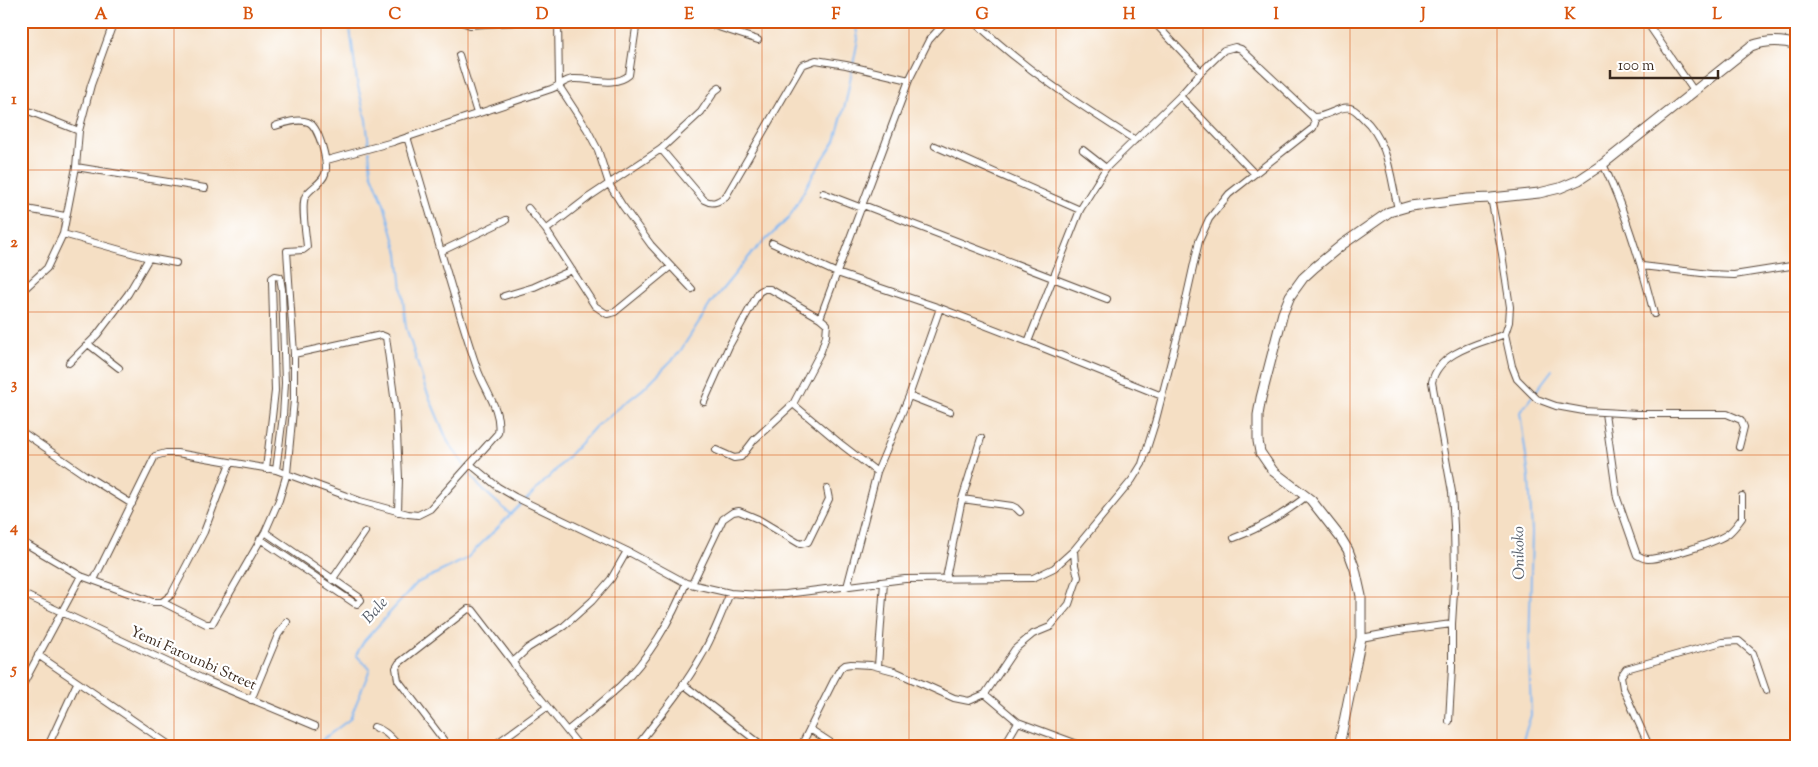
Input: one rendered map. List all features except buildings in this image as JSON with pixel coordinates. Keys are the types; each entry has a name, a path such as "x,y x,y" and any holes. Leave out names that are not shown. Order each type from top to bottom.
{"main road":[{"path":"1339,746 1362,638 1361,596 1355,569 1348,550 1340,537 1307,496 1273,471 1260,452 1258,441 1258,415 1261,398 1283,313 1293,291 1307,274 1343,244 1389,212 1468,199 1539,193 1560,188 1579,180 1603,164 1751,46 1777,41 1797,45"}],"street":[{"path":"21,292 47,268 63,234 76,167 79,131 91,85 114,21"},
{"path":"459,21 470,25 530,21"},
{"path":"558,21 559,86 587,129 598,150 609,184 651,245 692,289"},
{"path":"326,160 407,137 559,86 572,79 612,82 625,78 629,75 637,21"},
{"path":"690,21 709,24 758,40"},
{"path":"820,318 910,80 928,40 946,21"},
{"path":"974,21 996,42 1037,75 1135,140"},
{"path":"1153,21 1201,72"},
{"path":"1646,21 1694,91"},
{"path":"468,467 515,497 627,551 689,584 730,593 786,594 905,579 992,580 1033,578 1054,568 1074,550 1132,480 1142,464 1162,396 1199,241 1209,219 1229,194 1313,128 1315,123 1313,118 1241,49 1229,48 1201,72 1180,96 1106,168 1080,210 1028,342"},
{"path":"459,55 477,113"},
{"path":"661,149 704,200 710,203 718,202 726,196 802,65 816,60 910,80"},
{"path":"546,230 589,197 661,149 700,112 719,88"},
{"path":"1180,96 1254,174"},
{"path":"21,108 79,131"},
{"path":"1313,118 1350,108 1367,122 1377,133 1384,149 1398,209"},
{"path":"21,541 81,576 153,602 162,602 206,624 212,624 265,532 279,500 286,473 294,400 294,354 287,251 302,250 307,247 304,217 305,197 325,174 326,160 313,125 307,121 296,121 275,126"},
{"path":"94,580 132,504 151,460 155,456 177,453 276,470 360,501 398,512 418,515 430,509 498,433 500,423 498,415 478,370 407,137"},
{"path":"935,146 1080,210"},
{"path":"1083,150 1106,168"},
{"path":"1603,164 1614,187 1642,266 1654,314"},
{"path":"76,167 205,188"},
{"path":"823,193 1107,299"},
{"path":"1491,198 1510,307 1509,322 1505,334 1512,366 1518,379 1537,399 1556,406 1606,413 1727,414 1741,420 1744,428 1739,447"},
{"path":"21,208 66,216"},
{"path":"528,208 546,230 595,306 607,314 615,312 670,266"},
{"path":"442,252 506,220"},
{"path":"63,234 149,258 176,263"},
{"path":"772,243 838,273 940,308 1162,396"},
{"path":"69,362 97,335 128,294 149,258"},
{"path":"1642,266 1734,275 1797,265"},
{"path":"504,296 534,287 572,270"},
{"path":"266,469 275,391 272,278 278,276 280,277 282,289 284,383 283,416 276,470"},
{"path":"704,402 729,346 759,292 764,289 770,289 827,324 821,351 793,404 754,440 741,457 734,458 716,450"},
{"path":"847,586 877,472 909,396 940,308"},
{"path":"1449,721 1452,624 1456,575 1452,501 1432,382 1438,367 1452,355 1505,334"},
{"path":"294,354 381,335 386,337 396,411 399,478 398,512"},
{"path":"88,344 119,368"},
{"path":"909,396 950,412"},
{"path":"793,404 877,472"},
{"path":"1606,413 1617,498 1637,555 1645,559 1657,557 1697,547 1730,533 1742,518 1742,496"},
{"path":"21,431 85,475 132,504"},
{"path":"946,578 962,499 981,438"},
{"path":"162,602 171,595 204,532 230,463"},
{"path":"567,731 621,685 636,668 663,630 723,519 727,515 739,511 758,519 800,544 804,544 808,542 829,499 828,490"},
{"path":"1234,538 1264,526 1307,496"},
{"path":"962,499 1012,506 1020,512"},
{"path":"260,539 354,603 360,602 361,600 358,597 265,532"},
{"path":"329,585 365,532"},
{"path":"801,746 840,669 851,664 878,666 894,671 954,698 969,701 985,694 1014,649 1033,634 1050,627 1070,604 1078,577 1074,550"},
{"path":"513,662 541,639 564,626 592,601 611,580 627,551"},
{"path":"21,688 81,576"},
{"path":"878,666 884,582"},
{"name":"Yemi Farounbi Street","path":"21,593 251,700 315,726"},
{"path":"637,746 684,684 713,636 730,593"},
{"path":"448,746 398,680 396,668 399,663 468,609 473,610 517,669 579,746"},
{"path":"251,700 278,635 287,622"},
{"path":"1362,638 1452,624"},
{"path":"1649,746 1623,688 1621,676 1626,668 1722,642 1740,641 1753,653 1766,691"},
{"path":"38,655 168,745"},
{"path":"48,746 77,683"},
{"path":"684,684 763,746"},
{"path":"985,694 1018,722 1083,746"},
{"path":"493,746 547,707"},
{"path":"1004,746 1018,722"},
{"path":"374,727 388,734 398,746"},
{"path":"810,729 836,746"}],"waterway":[{"path":"347,21 350,28 357,82 366,120 369,146"},
{"path":"526,500 596,426 643,389 679,353 711,303 752,253 789,218 814,173 835,141 846,101 858,39 855,21"},
{"path":"369,151 371,172 384,204 398,253 406,327 425,387 448,442 465,466"},
{"name":"Onikoko","path":"1521,746 1531,715 1529,654 1532,532 1529,478 1520,412 1552,370"},
{"path":"467,470 480,487 511,515"},
{"name":"Bale","path":"314,746 350,719 370,669 356,655 364,641 417,583 466,559 522,503"}]}
